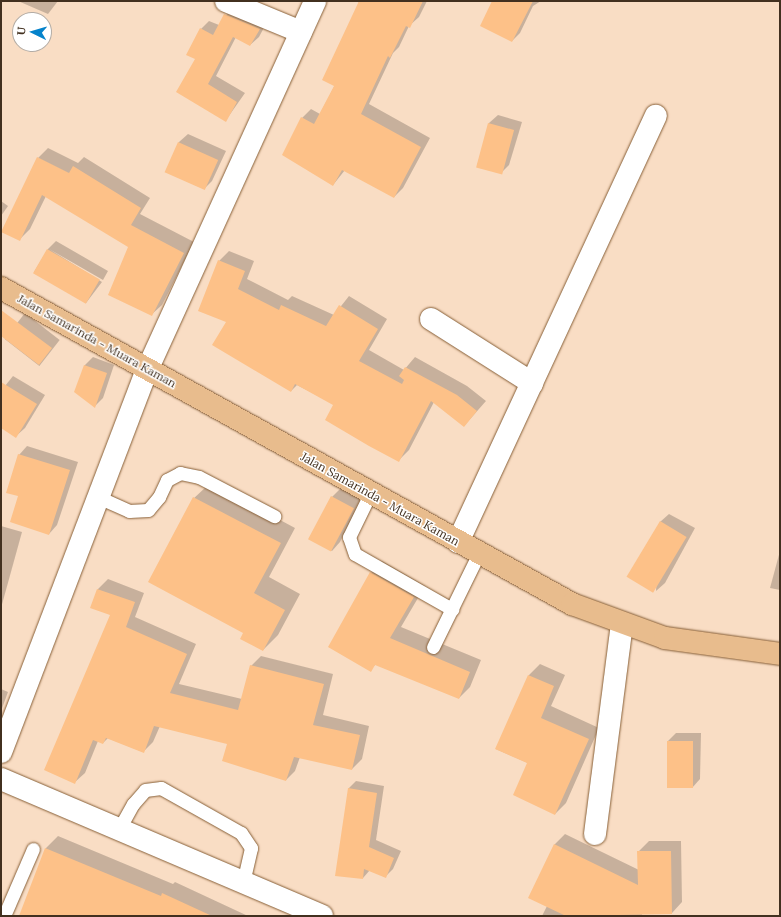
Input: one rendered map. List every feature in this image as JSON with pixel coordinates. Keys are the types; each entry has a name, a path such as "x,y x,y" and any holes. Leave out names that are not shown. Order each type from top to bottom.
{"main road":[{"name":"Jalan Samarinda - Muara Kaman","path":"1,288 148,368 370,494 572,604 622,624 664,638 780,654"}],"street":[{"path":"226,1 301,32"},
{"path":"1,752 148,368 315,1"},
{"path":"458,542 656,116"},
{"path":"431,319 532,383"},
{"path":"595,834 622,624"},
{"path":"1,779 322,916"}],"lane":[{"path":"98,497 129,511 148,510 159,497 167,480 180,473 199,477 274,516"},
{"path":"370,494 349,537 355,554 452,609"},
{"path":"433,647 479,553"},
{"path":"119,829 133,804 145,790 162,788 241,833 252,848 243,882"},
{"path":"4,916 34,849"}],"building":[{"path":"359,1 423,1 410,28 406,26 390,58 388,56 361,114 421,147 394,198 342,170 333,186 282,155 301,117 314,124 334,86 322,80"},
{"path":"492,1 533,1 512,42 480,26"},
{"path":"224,14 260,29 250,46 233,37 208,84 237,102 226,122 176,92 195,59 186,55 200,28 213,35"},
{"path":"488,123 514,130 502,174 476,167"},
{"path":"178,142 218,160 205,190 165,172"},
{"path":"37,157 69,173 73,166 141,208 131,225 184,253 152,316 108,295 128,247 42,195 20,241 1,232"},
{"path":"47,249 100,280 86,304 33,273"},
{"path":"218,260 245,271 238,289 279,310 281,305 326,326 339,305 378,329 359,361 402,384 404,380 399,376 405,367 457,395 477,411 464,427 431,401 399,462 369,446 325,420 333,405 295,384 291,392 212,345 226,322 198,311"},
{"path":"1,310 52,348 39,365 1,336"},
{"path":"84,365 107,373 95,408 74,392"},
{"path":"1,382 37,404 16,438 1,428"},
{"path":"18,454 70,470 49,535 10,522 18,496 6,493"},
{"path":"331,496 354,508 331,551 308,539"},
{"path":"193,497 281,543 254,593 285,610 263,651 240,639 243,633 148,582"},
{"path":"660,521 687,537 653,593 627,577"},
{"path":"370,572 414,597 390,638 470,672 459,699 375,665 371,672 328,647"},
{"path":"97,589 135,602 126,627 187,654 170,693 238,710 250,665 324,684 313,725 360,735 352,770 294,757 286,781 222,761 227,744 154,726 144,753 106,738 103,744 93,740 75,784 44,770 110,615 90,608"},
{"path":"528,675 554,686 541,718 589,739 555,815 513,795 527,763 495,749"},
{"path":"667,741 693,741 693,788 667,788"},
{"path":"348,788 377,793 369,847 394,858 386,878 364,869 363,879 335,876"},
{"path":"554,844 638,885 637,851 671,851 672,914 566,916 528,898"},
{"path":"45,848 161,896 162,893 212,916 19,916"}]}
